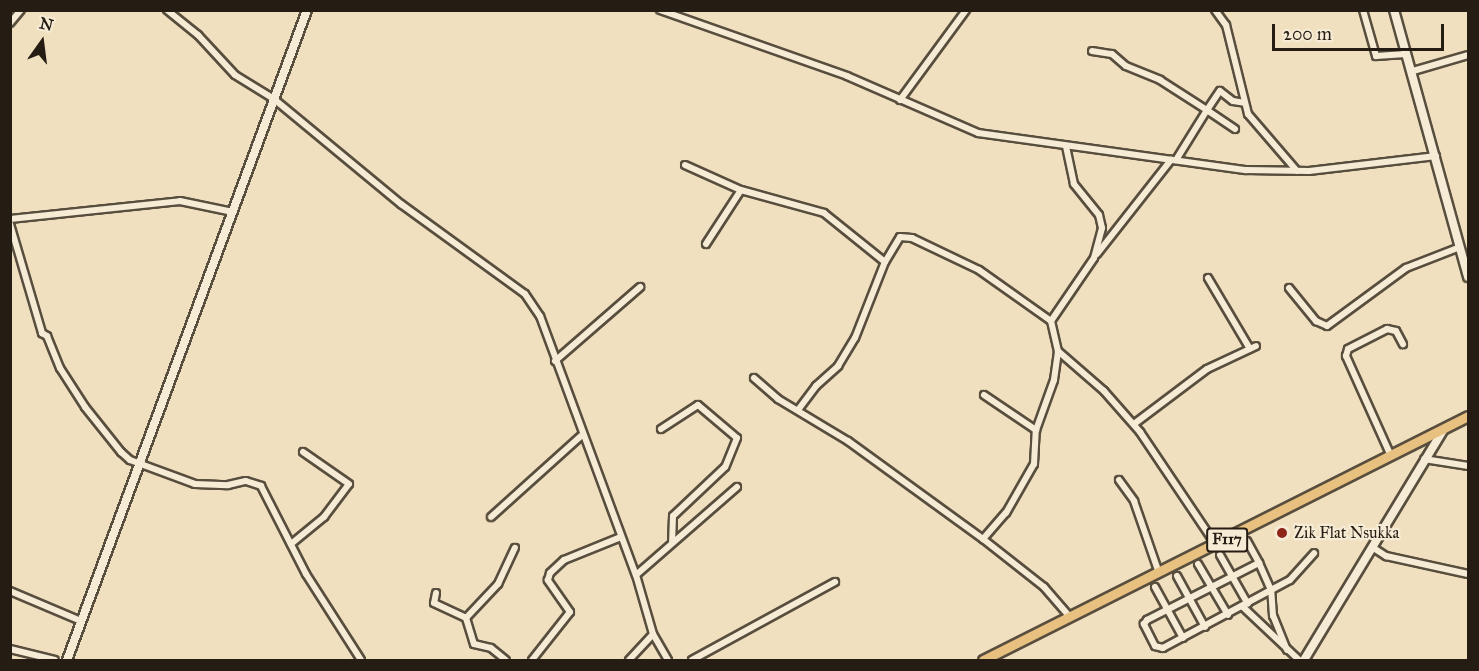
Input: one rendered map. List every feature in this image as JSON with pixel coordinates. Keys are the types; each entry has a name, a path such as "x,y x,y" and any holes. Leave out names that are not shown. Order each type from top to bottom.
{"main road":[{"path":"67,660 307,10"},
{"name":"F117","path":"983,660 1071,618 1468,416"}],"street":[{"path":"10,23 21,10"},
{"path":"167,10 198,35 235,75 273,99 402,204 525,294 540,316 581,436 636,575 653,634 668,660"},
{"path":"660,10 847,76 978,133 1246,170 1297,171 1436,156"},
{"path":"900,100 966,10"},
{"path":"1215,10 1226,25 1248,114 1297,171"},
{"path":"1363,10 1377,56 1406,54"},
{"path":"1394,10 1413,71 1468,277"},
{"path":"1092,51 1112,54 1126,66 1160,80 1235,129"},
{"path":"1413,71 1468,55"},
{"path":"1052,321 1094,258 1173,160 1220,91 1233,101 1245,103"},
{"path":"1066,146 1074,184 1099,215 1102,228 1094,258"},
{"path":"685,165 741,190 824,213 885,262"},
{"path":"706,244 741,190"},
{"path":"233,212 180,201 10,221 33,309 60,368 121,452 140,464 195,483 228,485 246,481 261,486 333,621 361,660"},
{"path":"798,410 838,366 855,338 885,262 900,237 912,238 979,270 1052,321 1058,351 1054,380 1036,430 1034,464 1027,480 984,539"},
{"path":"1289,288 1316,321 1328,326 1406,268 1460,247"},
{"path":"1134,424 1207,369 1253,347 1208,278"},
{"path":"555,361 640,287"},
{"path":"1391,456 1346,356 1348,350 1388,328 1396,331 1403,344"},
{"path":"1058,351 1104,390 1134,424 1216,545"},
{"path":"754,378 798,410 848,441 984,539 1044,587 1071,618"},
{"path":"984,396 1036,430"},
{"path":"661,429 698,405 737,438 725,467 673,516 672,543"},
{"path":"1221,555 1245,605 1287,650 1302,660 1423,459 1444,429"},
{"path":"491,517 581,436"},
{"path":"291,544 324,517 349,484 303,452"},
{"path":"1423,459 1468,466"},
{"path":"1119,480 1134,501 1160,573"},
{"path":"636,575 737,487"},
{"path":"532,660 570,612 548,580 550,573 564,560 621,537"},
{"path":"1247,541 1271,590 1273,616 1287,650"},
{"path":"1372,547 1386,556 1468,574"},
{"path":"466,618 498,584 514,548"},
{"path":"1259,563 1144,622 1155,646 1163,648 1290,580 1314,553"},
{"path":"1198,564 1228,615"},
{"path":"1177,576 1204,627"},
{"path":"692,660 835,582"},
{"path":"1155,587 1183,638"},
{"path":"10,591 81,621"},
{"path":"436,593 434,603 466,618 474,644 491,648 506,660"},
{"path":"629,660 653,634"},
{"path":"10,650 55,660"}],"place":[{"name":"Zik Flat Nsukka","path":"1282,533"}]}
